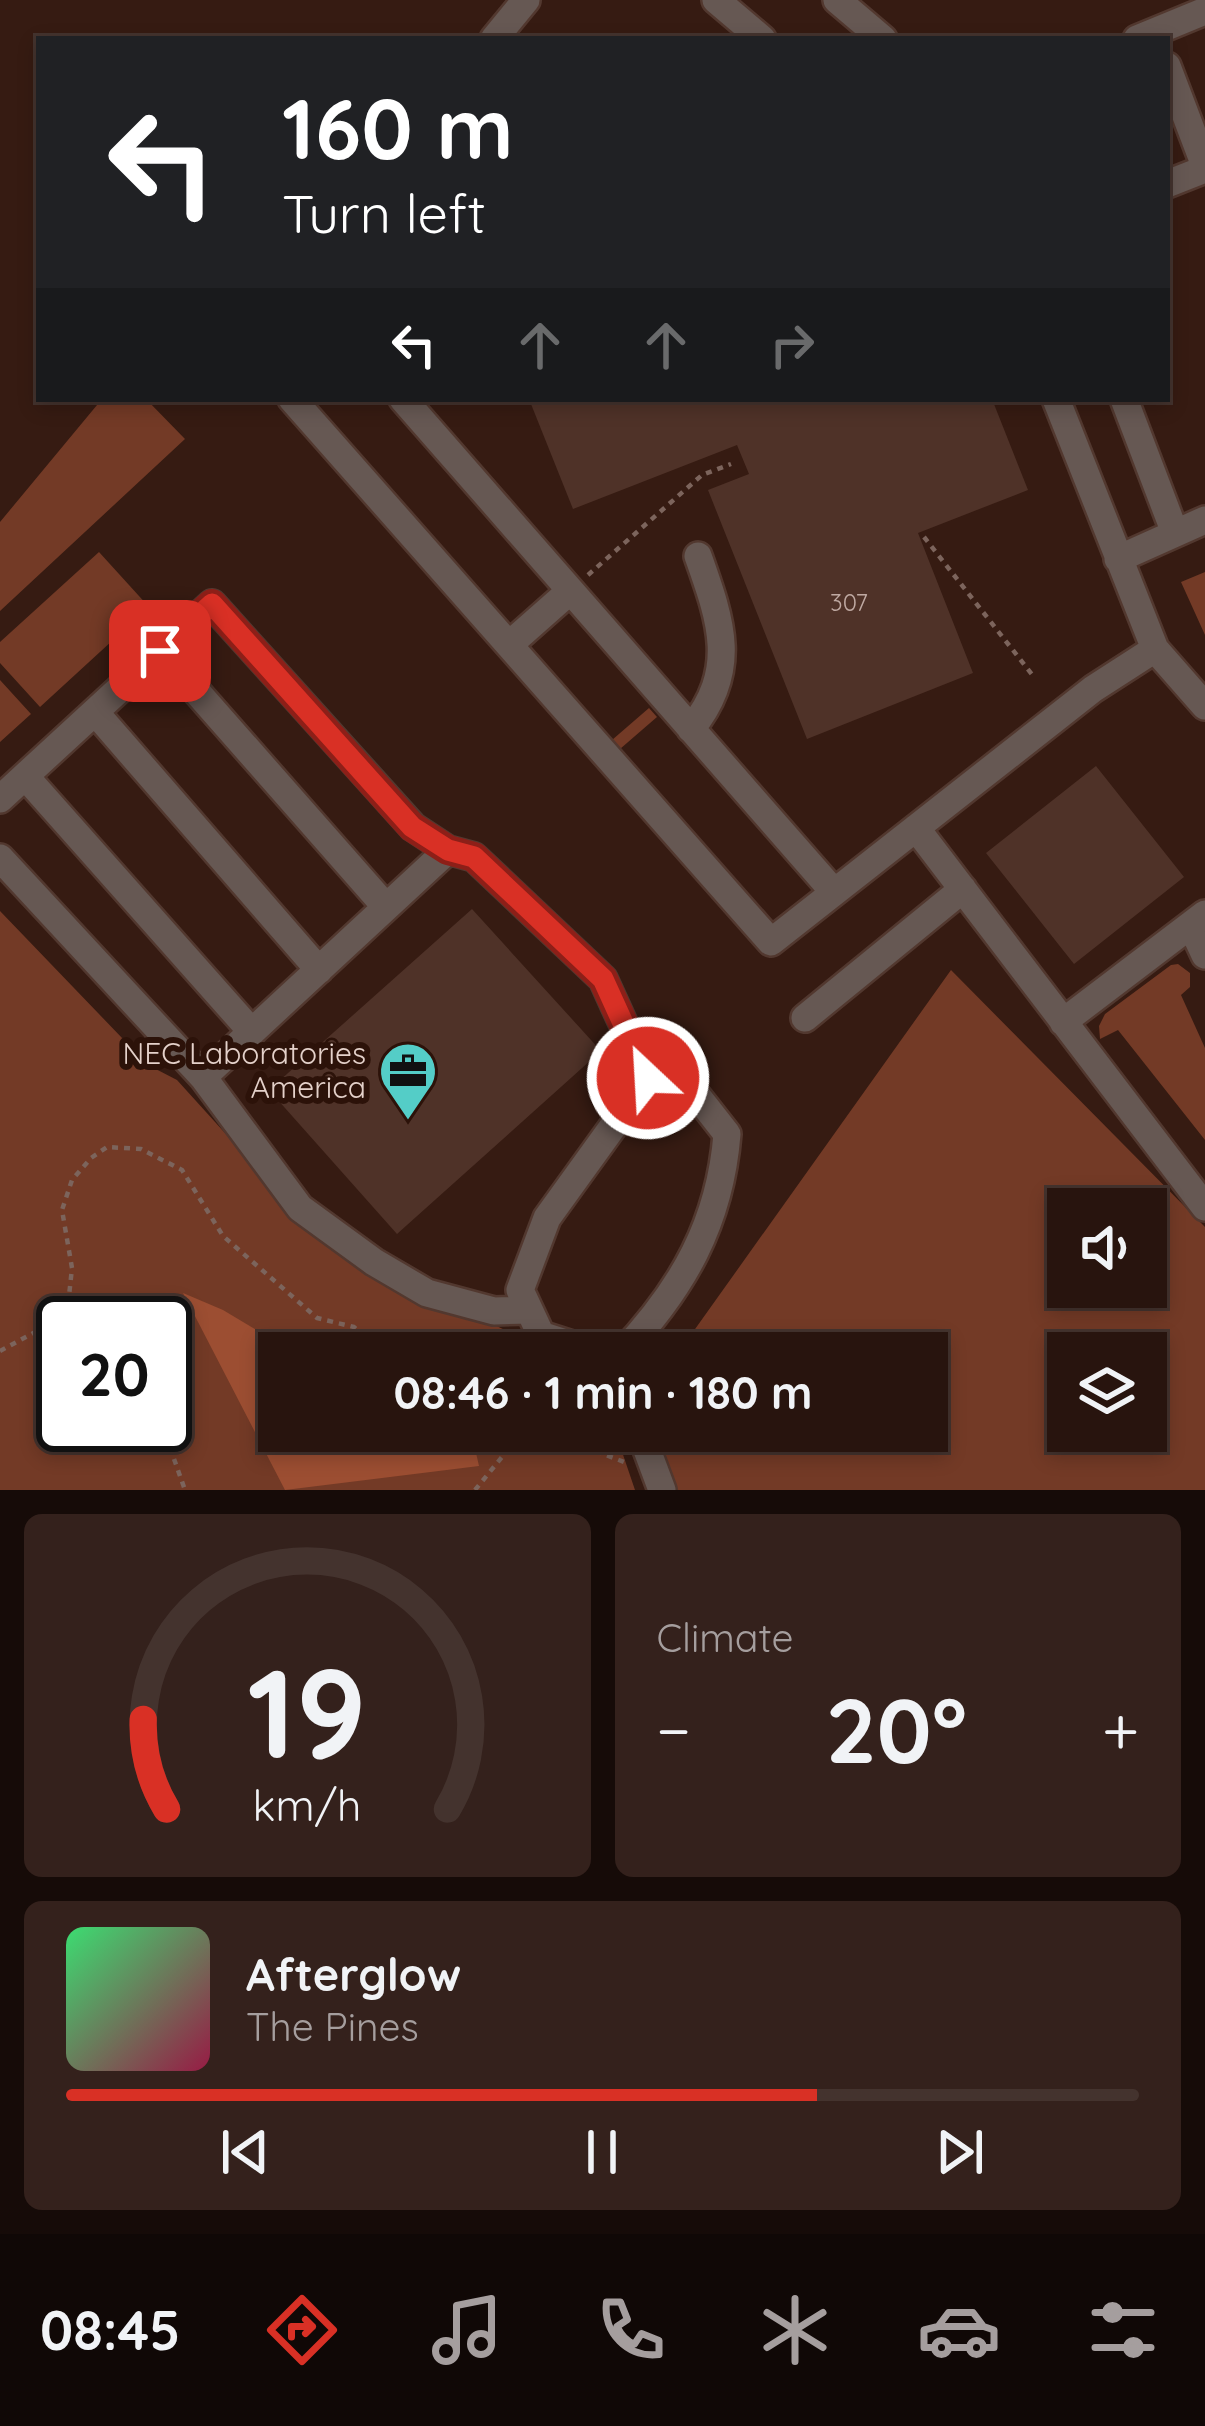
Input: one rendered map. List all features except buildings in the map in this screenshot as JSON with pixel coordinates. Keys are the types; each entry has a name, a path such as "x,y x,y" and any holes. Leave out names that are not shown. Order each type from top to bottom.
{"lane":[{"path":"496,36 526,0"},
{"path":"716,0 758,36"},
{"path":"837,0 879,36"},
{"path":"1151,36 1205,11"},
{"path":"1170,74 1205,167 1170,183"},
{"path":"295,402 771,941 1093,689 1155,649"},
{"path":"413,402 834,892"},
{"path":"1057,402 1155,649 1205,706"},
{"path":"1125,402 1175,533"},
{"path":"1118,559 1205,520"},
{"path":"691,728 716,691 722,666 716,607 698,556"},
{"path":"509,645 570,590"},
{"path":"0,799 212,604 412,827 448,850 474,857 603,979 648,1078 668,1092 698,1097 728,1134 724,1179 710,1226 642,1332"},
{"path":"160,651 386,907"},
{"path":"94,712 320,970"},
{"path":"25,776 252,1032"},
{"path":"916,828 1205,1207"},
{"path":"203,1077 448,850"},
{"path":"0,858 203,1077 300,1208 374,1262 427,1293 494,1311 529,1310"},
{"path":"805,1018 963,889"},
{"path":"1064,1022 1198,919 1205,955"},
{"path":"540,1332 520,1290 547,1218 648,1078"},
{"path":"648,1452 659,1482"}],"path":[{"path":"570,590 702,475 730,464"},
{"path":"923,536 1034,677"},
{"path":"72,1296 62,1210 72,1180 106,1147 141,1149 182,1171 223,1236 317,1318 358,1332"},
{"path":"0,1351 36,1332"},
{"path":"172,1452 185,1490"},
{"path":"475,1490 507,1452"},
{"path":"591,1452 659,1482"}],"shaded area":[{"path":"100,402 149,402 185,439 0,611 0,522"},
{"path":"99,552 149,607 40,707 0,663 0,642"},
{"path":"1205,572 1205,635 1181,582"},
{"path":"0,680 31,714 0,742"},
{"path":"649,708 657,717 620,749 612,740"},
{"path":"0,911 148,1065 177,1080 300,1216 509,1332 258,1332 258,1452 622,1452 635,1490 0,1490"},
{"path":"1178,964 1190,973 1190,987 1181,995 1205,1048 1205,1140 1118,1030 1100,1039 1105,1014"},
{"path":"951,970 1166,1188 1047,1188 1047,1308 1167,1308 1167,1189 1205,1227 1205,1490 669,1490 651,1452 948,1452 948,1332 693,1332"},
{"path":"192,1297 260,1332 258,1438 192,1310"},
{"path":"265,1452 476,1452 479,1466 285,1490"}],"place":[{"name":"NEC Laboratories America","path":"408,1122"}],"route":[{"path":"160,651 212,604 412,827 448,850 474,857 603,979 648,1078"}]}
